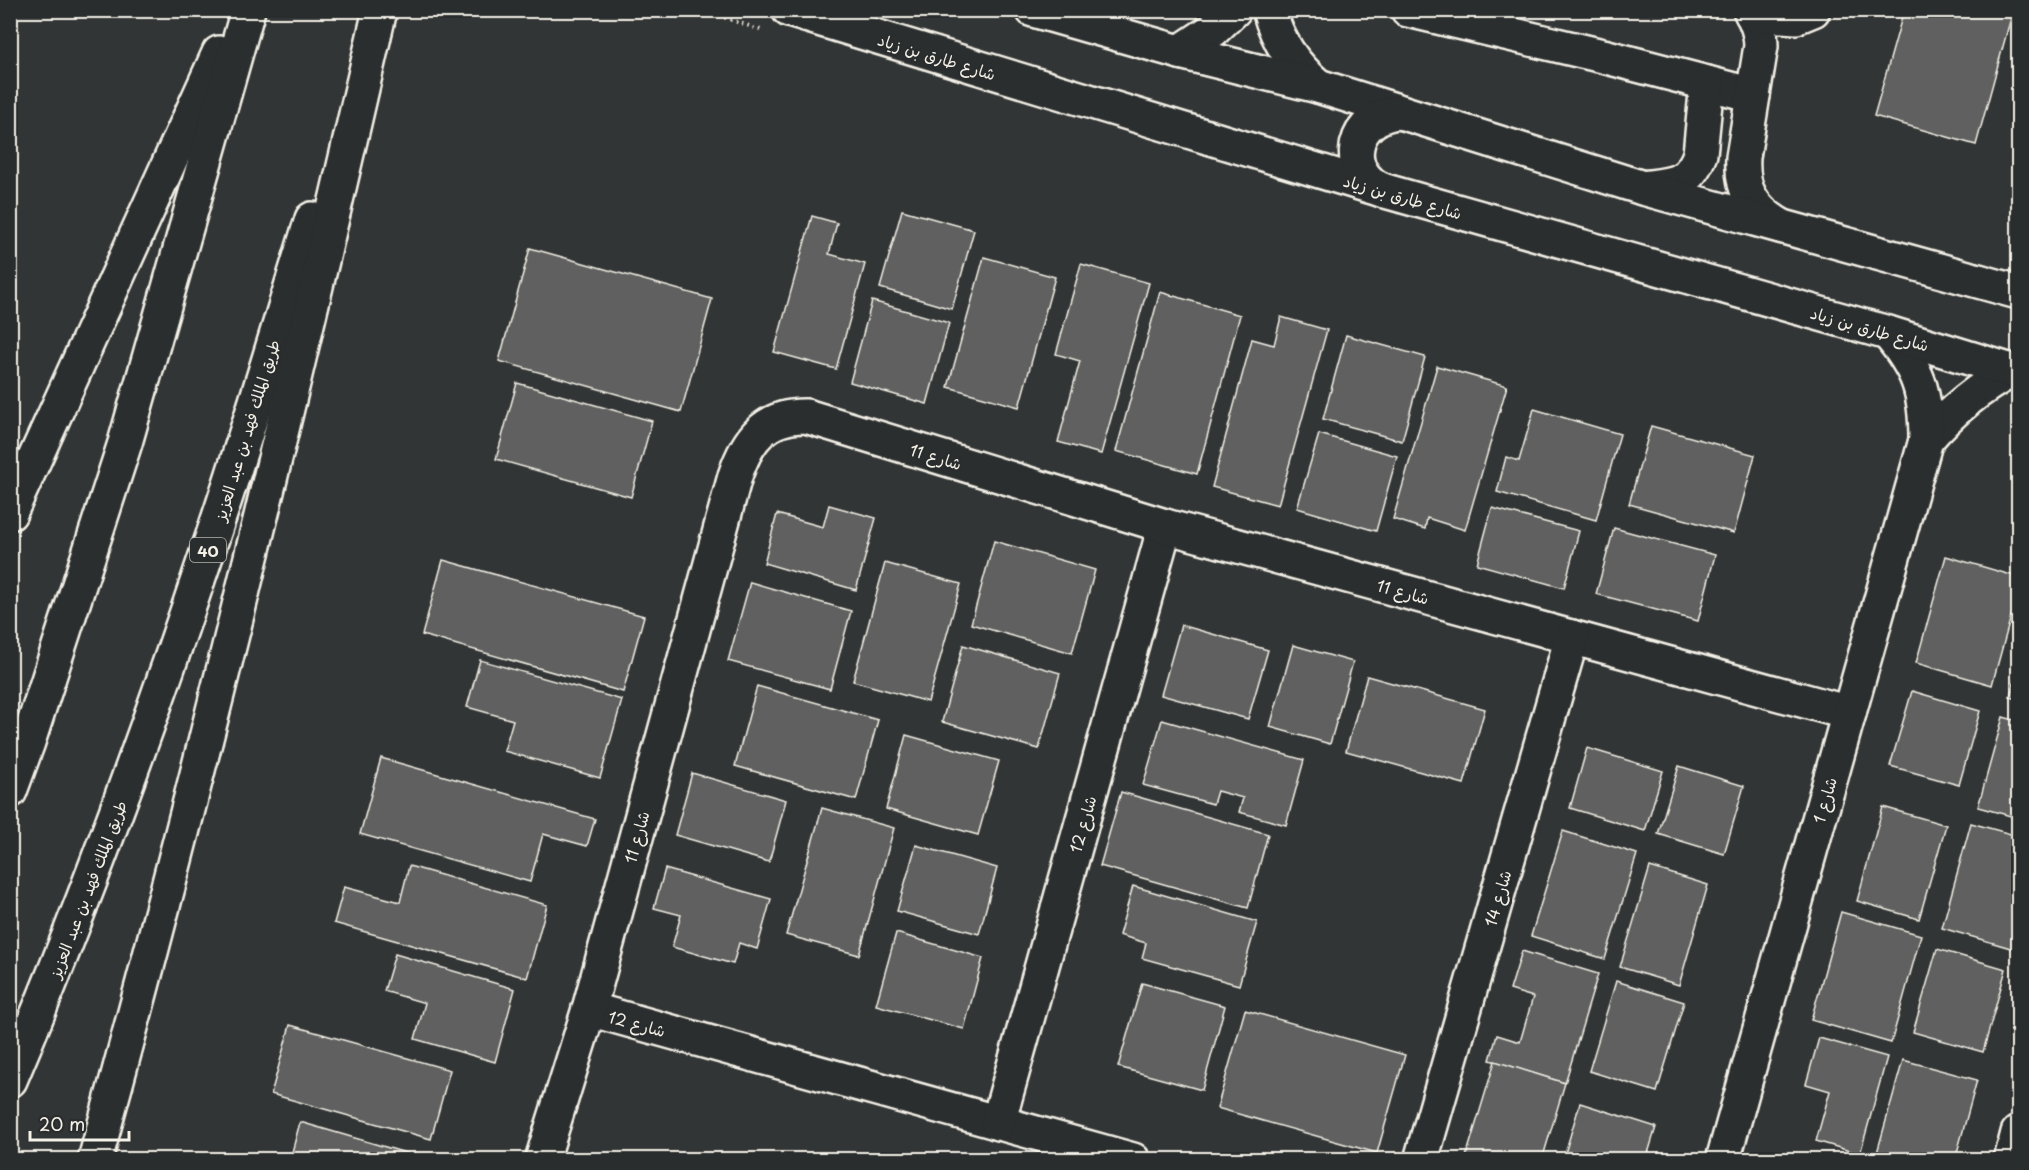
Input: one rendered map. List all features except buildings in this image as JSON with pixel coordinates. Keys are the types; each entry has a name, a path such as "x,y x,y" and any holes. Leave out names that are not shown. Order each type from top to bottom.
{"main road":[{"path":"10,513 238,10"},
{"path":"10,791 32,731 125,443 248,10"},
{"path":"95,1160 222,682 290,405 379,10"},
{"name":"طريق الملك فهد بن عبد العزيز","path":"10,1080 46,997 96,867 210,546 379,10"},
{"name":"شارع طارق بن زياد","path":"789,10 1389,192 1888,333 2015,372"},
{"path":"1033,10 1180,52 1318,86 1643,188 2019,292"},
{"path":"1180,52 1213,30 1234,10"},
{"path":"1269,10 1274,27 1292,60 1318,86"},
{"path":"1408,10 1603,56 1753,95"},
{"path":"1781,226 1766,217 1754,205 1746,190 1742,174 1761,36 1751,12 1796,17 1813,10"},
{"path":"1643,188 1675,184 1689,174 1696,165 1700,154 1707,83"},
{"path":"1389,192 1376,187 1365,177 1357,157 1358,142 1364,129 1374,119 1387,113 1401,112"},
{"name":"شارع 1","path":"1723,1160 1926,440 1926,411 1920,382 1907,356 1888,333"},
{"name":"شارع 1","path":"1926,440 1964,400 1987,384 2015,372"},
{"name":"شارع 11","path":"542,1160 589,1009 735,476 746,449 758,434 777,420 790,416 806,416 1165,526 1849,713"},
{"name":"شارع 12","path":"998,1123 1165,526"},
{"name":"شارع 14","path":"1421,1160 1572,637"},
{"name":"شارع 12","path":"589,1009 1133,1160"},
{"path":"2011,1160 2019,1133"}]}
